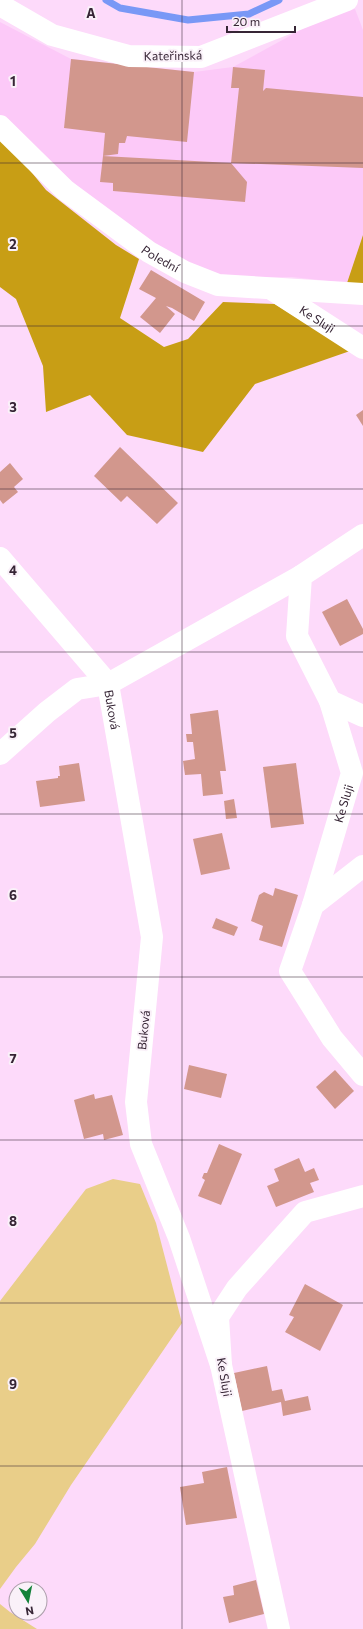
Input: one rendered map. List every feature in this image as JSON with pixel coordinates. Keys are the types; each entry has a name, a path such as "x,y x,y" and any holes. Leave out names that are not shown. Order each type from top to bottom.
{"street":[{"name":"Kateřinská","path":"0,5 52,35 129,56 201,57 346,0"},
{"name":"Polední","path":"0,126 65,190 149,252 185,272 218,285 272,290 363,294"},
{"name":"Ke Sluji","path":"272,290 363,348"},
{"path":"301,576 363,535"},
{"name":"Buková","path":"0,558 108,684 152,937 136,1102 141,1144 179,1238 222,1364"},
{"name":"Ke Sluji","path":"301,576 297,636 330,701 352,773 313,906 290,971 332,1038 363,1075"},
{"name":"Buková","path":"0,754 47,712 78,689 108,684 301,576"},
{"path":"330,701 363,716"},
{"path":"313,906 363,866"},
{"name":"Ke Sluji","path":"279,1629 222,1364 218,1317 237,1288 305,1212 363,1196"}],"shaded area":[{"path":"355,9 363,30 363,235 347,283 292,277 229,278 190,266 129,229 77,186 35,147 0,127 0,22 71,59 194,72 233,67 330,14"},
{"path":"0,137 20,158 46,190 116,245 139,259 120,318 164,347 188,339 223,302 275,304 350,351 255,384 203,452 127,435 90,395 46,412 43,366 16,299 0,287"},
{"path":"363,235 363,284 347,283"},
{"path":"113,1179 140,1184 156,1223 182,1323 71,1485 35,1544 0,1589 0,1301 86,1189"},
{"path":"0,1604 8,1610 8,1621 24,1621 37,1629 0,1629"}],"building":[{"path":"71,59 194,72 187,142 127,136 125,143 119,143 118,154 103,156 105,133 64,128"},
{"path":"233,67 265,70 263,91 266,88 363,97 363,168 231,163 239,88 231,88"},
{"path":"103,156 231,163 247,182 245,202 113,191 113,183 100,182"},
{"path":"151,270 205,302 194,321 166,306 175,314 160,333 140,317 156,298 139,289"},
{"path":"363,410 363,426 356,415"},
{"path":"120,447 178,503 157,524 127,496 121,502 94,476"},
{"path":"10,463 23,479 14,487 18,492 3,504 0,500 0,472"},
{"path":"347,599 363,629 363,634 340,646 322,612"},
{"path":"218,710 226,771 220,771 223,794 203,796 201,774 185,775 183,761 195,759 193,742 187,742 186,734 192,734 190,714"},
{"path":"79,763 85,801 40,807 36,781 58,778 58,776 60,776 59,766"},
{"path":"296,763 304,824 271,828 263,767"},
{"path":"234,799 237,818 226,819 224,801"},
{"path":"222,833 230,869 201,875 193,839"},
{"path":"275,888 298,895 282,947 259,940 263,926 251,921 259,895 264,892 273,896"},
{"path":"216,918 238,927 234,936 212,928"},
{"path":"189,1065 227,1074 221,1098 184,1089"},
{"path":"335,1070 354,1091 335,1109 316,1087"},
{"path":"94,1094 95,1099 112,1095 123,1135 104,1140 103,1134 84,1139 74,1100"},
{"path":"219,1144 242,1154 221,1205 198,1196 205,1180 202,1178 204,1173 207,1173"},
{"path":"299,1158 305,1172 314,1168 319,1180 310,1183 314,1192 276,1207 267,1186 279,1181 274,1169"},
{"path":"305,1284 343,1305 320,1351 285,1332 294,1317 289,1315"},
{"path":"267,1366 272,1391 282,1389 285,1401 308,1396 311,1410 283,1416 281,1402 242,1411 234,1373"},
{"path":"227,1467 237,1518 186,1525 180,1487 204,1483 202,1472"},
{"path":"256,1580 264,1614 229,1623 223,1597 234,1595 233,1586"}],"waterway":[{"path":"106,0 120,8 188,20 249,14 279,0"}]}
